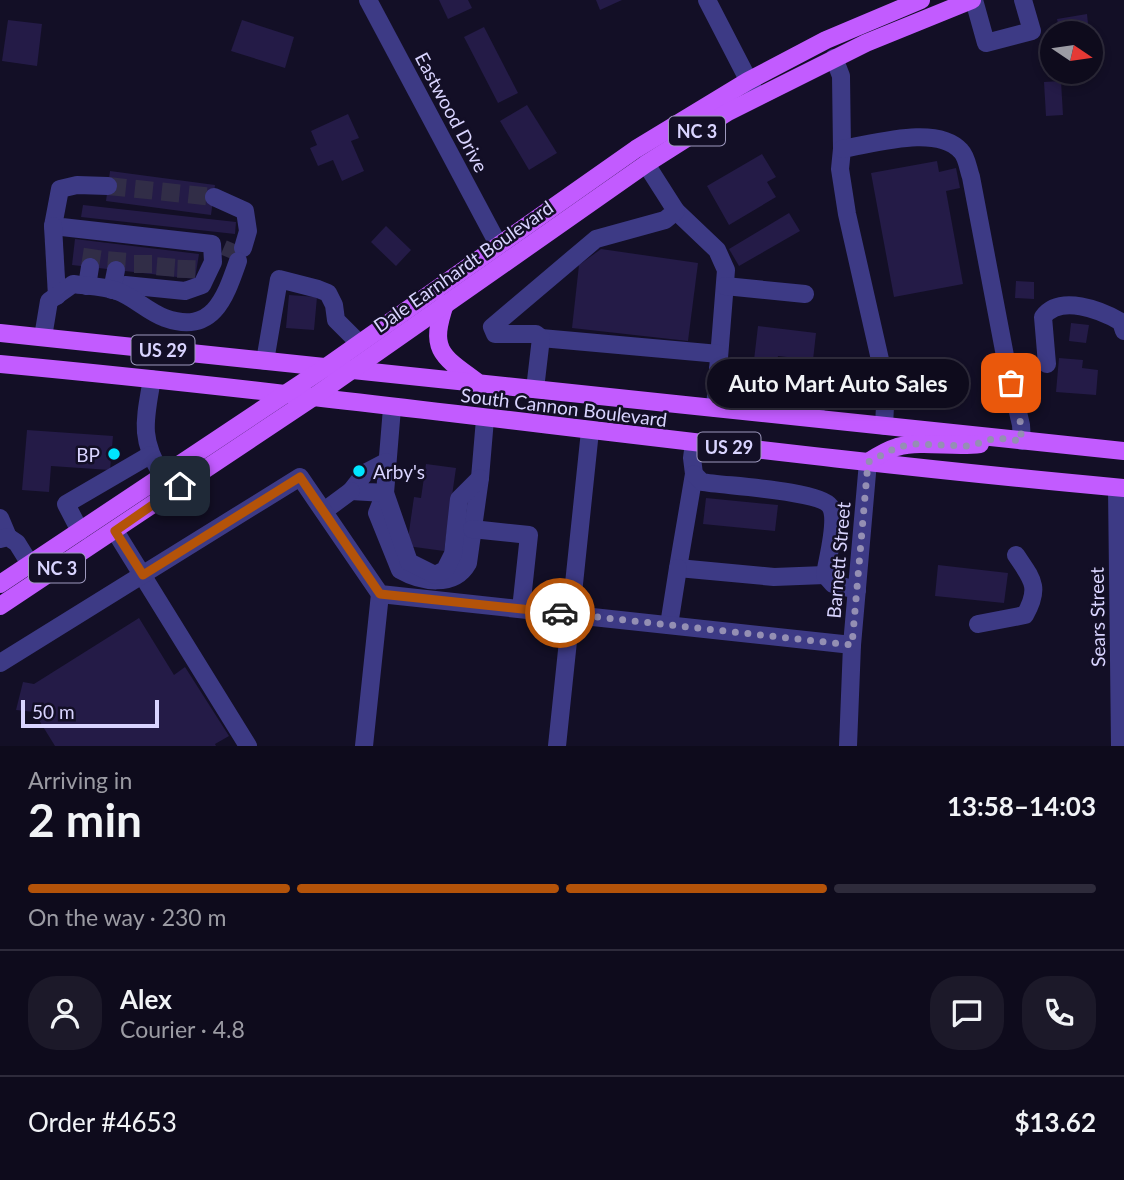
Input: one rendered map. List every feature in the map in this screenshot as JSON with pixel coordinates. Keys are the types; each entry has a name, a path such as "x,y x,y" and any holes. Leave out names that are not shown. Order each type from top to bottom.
{"main road":[{"name":"Dale Earnhardt Boulevard","path":"0,606 312,398 752,88 826,40 921,0"},
{"name":"Dale Earnhardt Boulevard","path":"0,584 326,367 636,149 752,88 835,58 921,19 973,0"},
{"path":"445,304 437,329 439,345 450,363 478,383"},
{"name":"South Cannon Boulevard","path":"0,333 1124,451"},
{"name":"South Cannon Boulevard","path":"0,364 152,379 694,443 1120,488"},
{"name":"US 29","path":"868,462 898,447 915,444 969,446 996,438"}],"street":[{"name":"Eastwood Drive","path":"368,0 498,244"},
{"path":"707,0 752,88"},
{"path":"973,0 986,43 1032,31 1023,0"},
{"path":"835,58 841,76 841,169 847,214 887,386 884,426"},
{"path":"842,149 921,136 944,139 962,152 971,177 1021,425 1021,441"},
{"path":"646,164 676,211 717,250 726,270 715,408"},
{"path":"57,296 53,226 60,189 77,185 108,186"},
{"path":"43,337 50,301 74,284 114,291 165,318 196,322 212,314 229,287 245,211 214,197"},
{"path":"676,211 665,220 596,239 492,327 495,334 536,334 541,338 719,361 810,381 814,385 816,418"},
{"path":"53,226 94,236 188,247 212,244 212,262 202,285 142,280 114,291"},
{"path":"86,286 90,267"},
{"path":"114,291 116,270"},
{"path":"265,361 279,279 328,293 334,305 336,320 359,343"},
{"path":"725,286 805,294"},
{"path":"1047,365 1043,317 1049,309 1059,305 1103,311 1121,322 1124,331"},
{"path":"535,389 541,338"},
{"path":"152,379 144,425 150,455 162,475"},
{"path":"392,408 385,493 377,513 400,570 414,578 450,580 463,572 468,563 485,419"},
{"path":"557,746 590,431"},
{"path":"669,625 694,474 694,443"},
{"path":"80,531 66,504 150,455"},
{"path":"324,512 351,491 365,473 386,462"},
{"name":"Barnett Street","path":"848,746 852,645 868,462"},
{"path":"694,474 702,482 796,493 823,500 831,506 833,530 825,575"},
{"path":"0,663 300,477 380,594 364,746"},
{"path":"385,493 409,562 435,575 445,570 453,554 460,499 480,478"},
{"name":"Sears Street","path":"1120,488 1120,746"},
{"path":"351,491 385,493"},
{"path":"0,518 4,538 18,543 30,564"},
{"path":"472,529 529,535 521,608"},
{"path":"115,531 248,746"},
{"path":"978,624 1025,615 1034,600 1034,582 1016,555"},
{"path":"678,568 774,578 825,575 834,584 857,590"},
{"path":"380,594 852,645"}],"building":[{"path":"439,0 468,0 472,8 448,19"},
{"path":"596,0 622,0 600,10"},
{"path":"1087,14 1088,21 1057,21"},
{"path":"8,20 42,24 37,66 2,61"},
{"path":"242,20 294,37 285,68 231,51"},
{"path":"484,27 518,93 498,103 464,37"},
{"path":"1044,84 1061,84 1063,115 1046,116"},
{"path":"527,105 557,153 529,170 500,121"},
{"path":"348,114 359,138 351,141 364,171 342,181 333,160 318,166 310,148 317,145 311,131"},
{"path":"762,154 776,177 767,182 776,197 729,225 707,186"},
{"path":"937,161 939,172 956,168 960,188 946,191 963,284 894,297 871,173"},
{"path":"110,171 215,185 211,215 106,201"},
{"path":"83,205 236,222 235,234 81,217"},
{"path":"789,213 800,231 739,266 729,249"},
{"path":"386,226 411,250 396,266 371,242"},
{"path":"75,239 199,254 195,279 72,265"},
{"path":"601,249 698,263 688,341 572,328 579,265"},
{"path":"1016,281 1034,282 1034,299 1015,298"},
{"path":"289,295 317,297 314,330 286,328"},
{"path":"1071,323 1089,325 1086,343 1069,341"},
{"path":"758,326 816,333 813,360 778,356 777,363 754,360"},
{"path":"1059,358 1083,360 1082,368 1098,370 1096,395 1056,392"},
{"path":"27,430 113,436 110,470 51,466 49,492 22,490"},
{"path":"426,464 456,468 444,551 407,546 414,497 421,498"},
{"path":"706,498 778,505 775,531 703,524"},
{"path":"938,565 1008,573 1004,603 935,596"},
{"path":"139,618 174,675 185,667 229,736 215,744 216,746 55,746 34,712 16,710 23,682 34,684"}],"tunnel":[{"path":"108,186 214,197"},
{"path":"90,267 94,241"},
{"path":"116,270 118,244"},
{"path":"229,258 235,244"},
{"path":"143,247 143,273"},
{"path":"165,276 167,250"},
{"path":"186,278 187,252"}],"way so far":[{"path":"560,613 852,645 868,462 883,452 915,444 969,446 996,438 1021,441 1021,425 1011,383"}],"place":[{"name":"Auto Mart Auto Sales","path":"1011,383"},
{"name":"BP","path":"114,454"},
{"name":"Arby's","path":"359,471"}],"route":[{"path":"180,486 115,531 143,575 300,477 380,594 560,613"}]}
